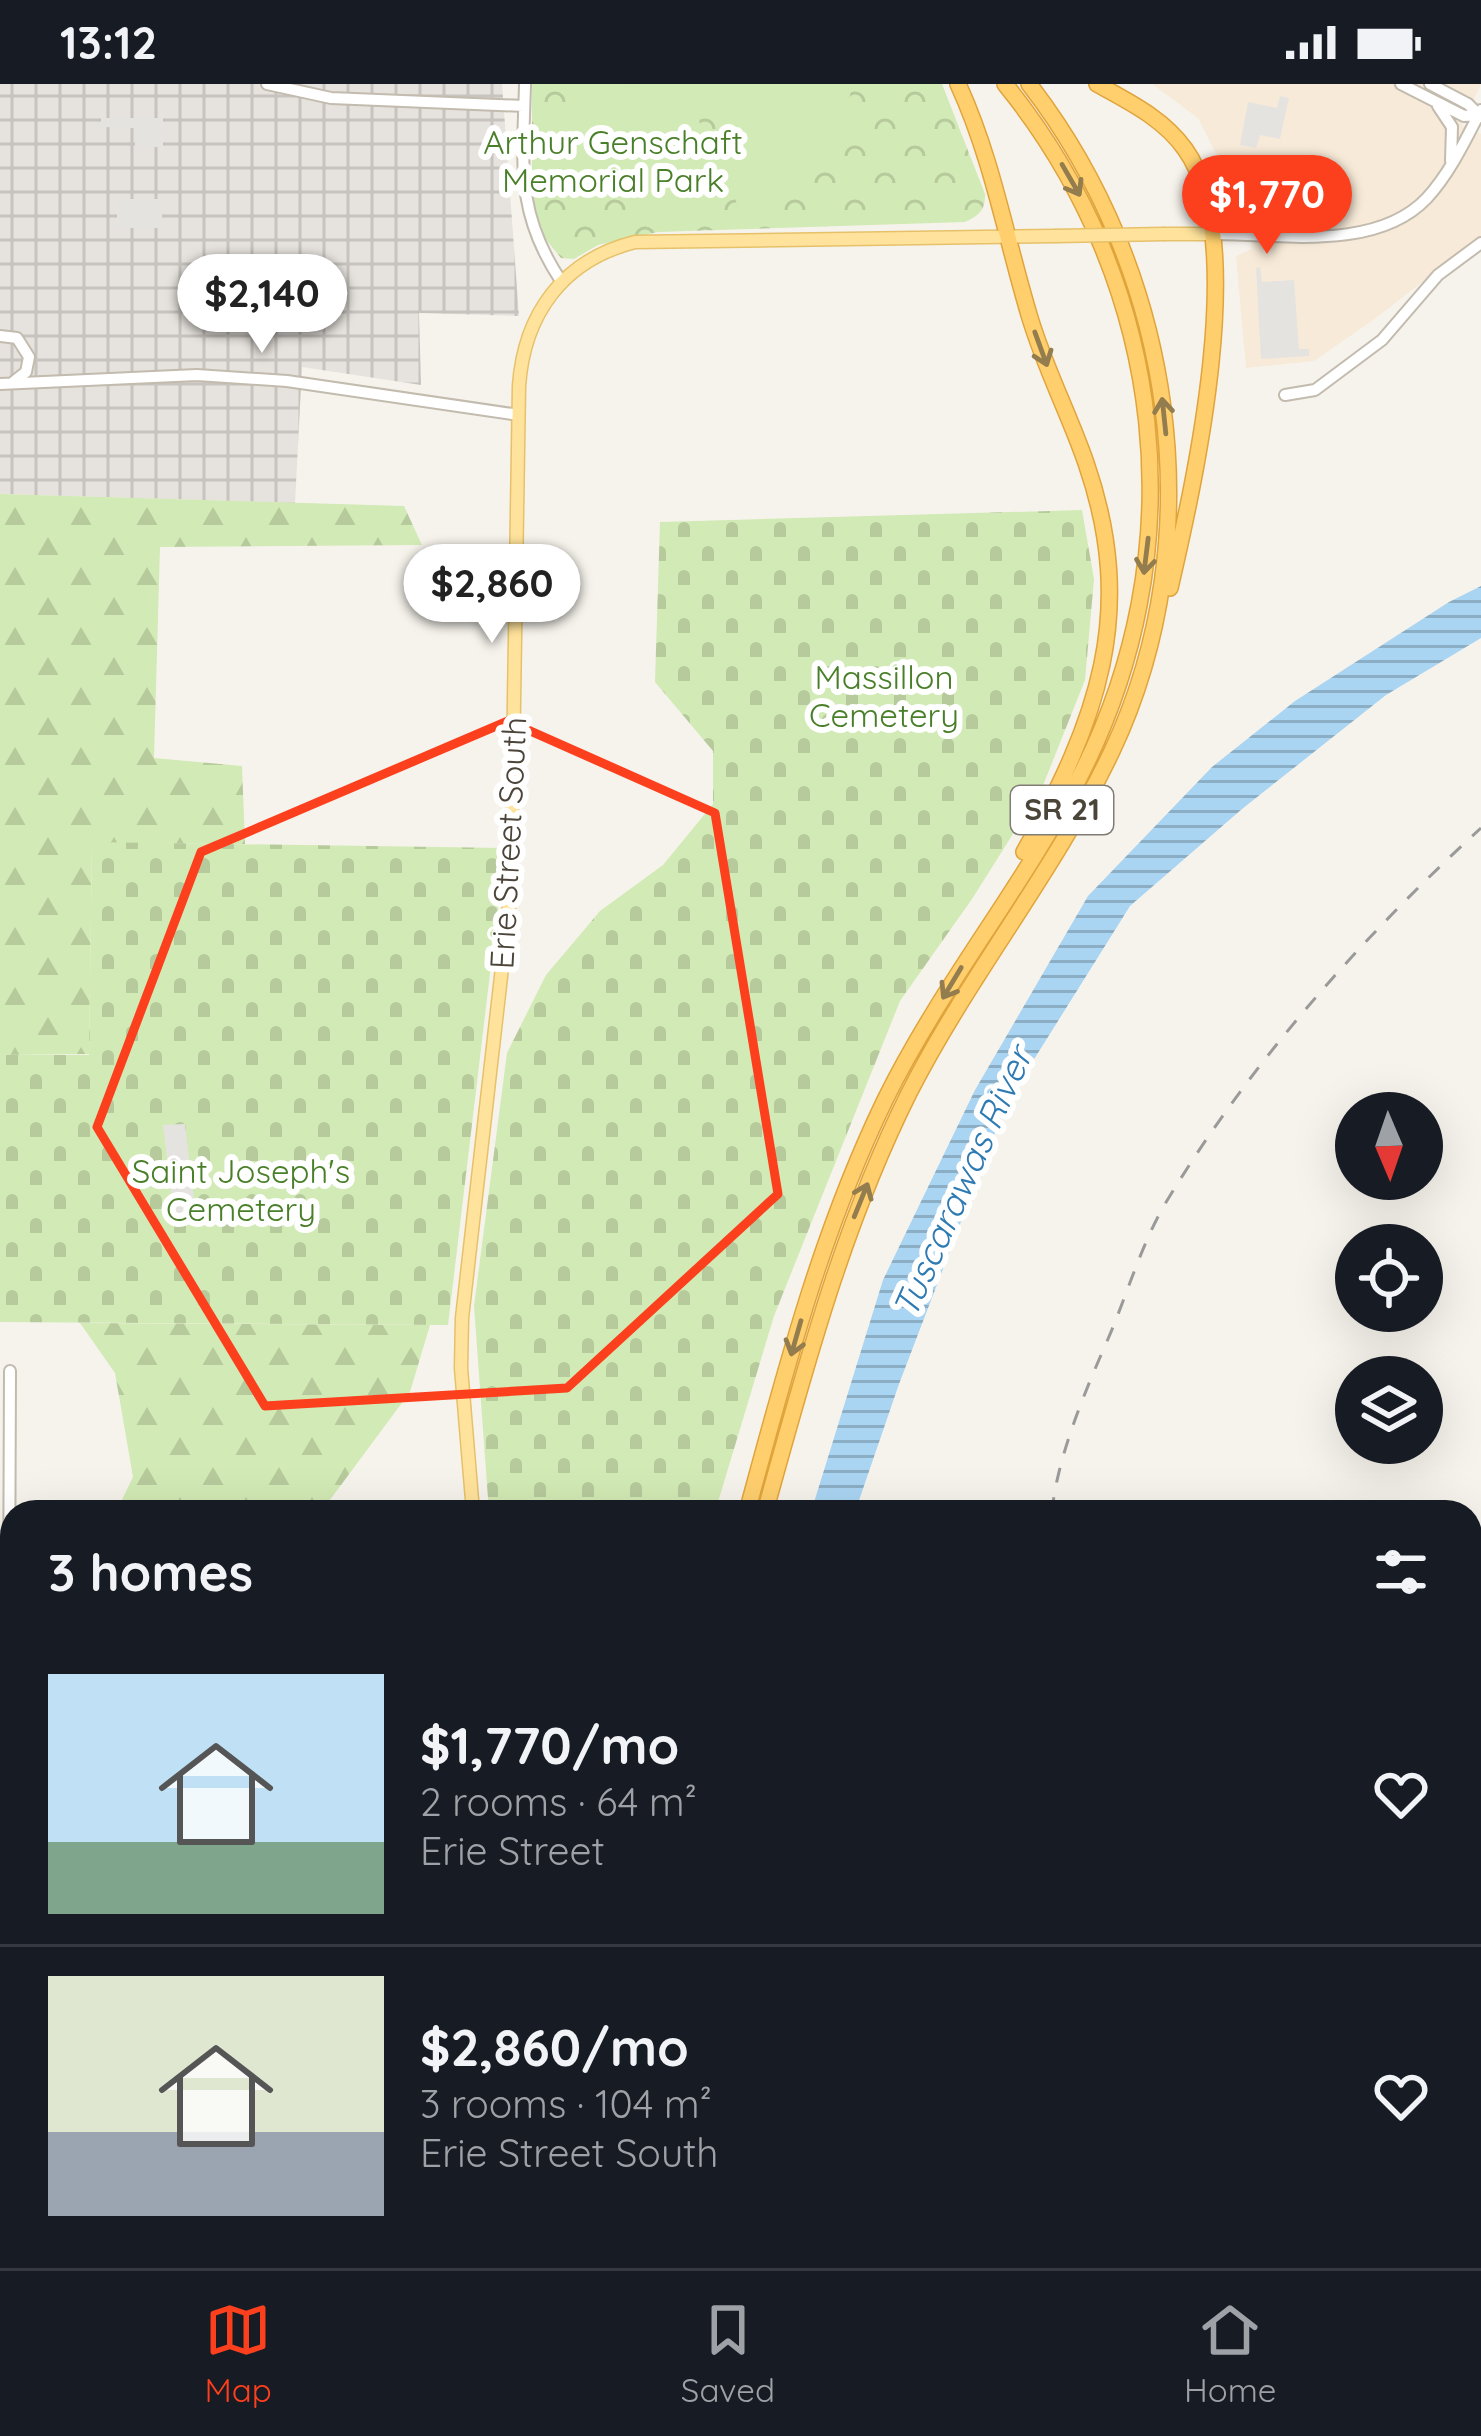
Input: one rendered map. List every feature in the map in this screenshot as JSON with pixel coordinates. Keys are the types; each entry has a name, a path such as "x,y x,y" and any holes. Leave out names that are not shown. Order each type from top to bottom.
{"highway":[{"path":"958,84 986,153 1031,322 1094,491 1106,556 1108,621 1101,679 1084,735 986,930"},
{"name":"SR 21","path":"751,1500 834,1216 886,1099 1057,819 1113,702 1141,591 1151,482 1144,390 1115,276 1093,219 1065,169 1005,84"},
{"name":"SR 21","path":"768,1500 820,1316 874,1168 933,1050 1060,848 1113,749 1140,678 1162,587 1168,474 1162,394 1144,308 1126,252 1089,174 1029,84"},
{"path":"1060,848 1096,798 1120,753 1161,628 1204,427 1213,324 1213,233 1204,187 1185,148 1148,113 1097,84"}],"main road":[{"name":"Erie Street South","path":"472,1500 461,1332 511,880 520,365 542,304 561,281 608,250 649,240 1213,233"}],"street":[{"path":"267,84 331,98 524,106"},
{"path":"524,84 526,209 537,242 561,281"},
{"path":"1213,233 1372,230 1418,207 1451,164 1480,114 1468,104 1401,84"},
{"path":"1428,90 1450,123 1451,164"},
{"path":"1285,395 1315,390 1382,340 1438,275 1481,243"},
{"path":"0,336 16,338 29,357 21,378 2,384"},
{"path":"2,384 142,375 244,378 518,415"},
{"path":"8,1500 10,1371"},
{"path":"0,2009 0,2021"}],"highlighted area":[{"path":"508,721 715,813 778,1194 567,1388 265,1406 97,1127 201,852"}],"shaded area":[{"path":"0,84 502,84 519,316 419,313 421,385 302,367 295,503 0,494"},
{"path":"1152,84 1481,84 1462,125 1481,134 1481,236 1314,361 1246,368 1236,256 1252,249 1250,221 1198,118"},
{"path":"1280,96 1289,98 1280,139 1260,135 1256,148 1240,145 1248,102 1277,108"},
{"path":"101,118 163,118 163,147 135,147 135,128 101,127"},
{"path":"117,199 162,199 162,228 117,228"},
{"path":"1260,267 1262,282 1294,280 1299,349 1309,349 1309,356 1261,359 1256,268"},
{"path":"185,1124 197,1225 175,1224 163,1125"}],"green space":[{"name":"Arthur Genschaft Memorial Park","path":"532,84 942,84 985,194 984,204 965,222 658,232 598,245 574,259 561,258 542,235 532,198"},
{"path":"640,84 692,84 719,219 661,213 614,194 577,159 548,108"},
{"path":"709,84 853,84 837,130 815,165 783,192 739,214"},
{"path":"0,494 404,506 422,545 160,547 154,758 242,766 245,844 92,843 89,1054 0,1055"},
{"name":"Massillon Cemetery","path":"1082,510 1094,579 1085,680 1042,788 900,1001 774,1316 719,1500 488,1500 474,1306 507,1053 546,975 600,911 663,865 713,804 713,751 655,682 660,522"},
{"name":"Saint Joseph's Cemetery","path":"92,842 505,848 448,1325 0,1322 0,1055 89,1055"},
{"path":"80,1323 430,1325 410,1392 330,1500 122,1500 133,1477 115,1373"}],"water":[{"name":"Tuscarawas River","path":"1481,586 1481,638 1386,695 1242,809 1130,906 1006,1104 859,1500 815,1500 883,1280 975,1090 1088,896 1212,767 1295,701"}],"railway":[{"path":"1054,1500 1074,1424 1141,1253 1198,1152 1270,1053 1350,958 1481,828"}]}
